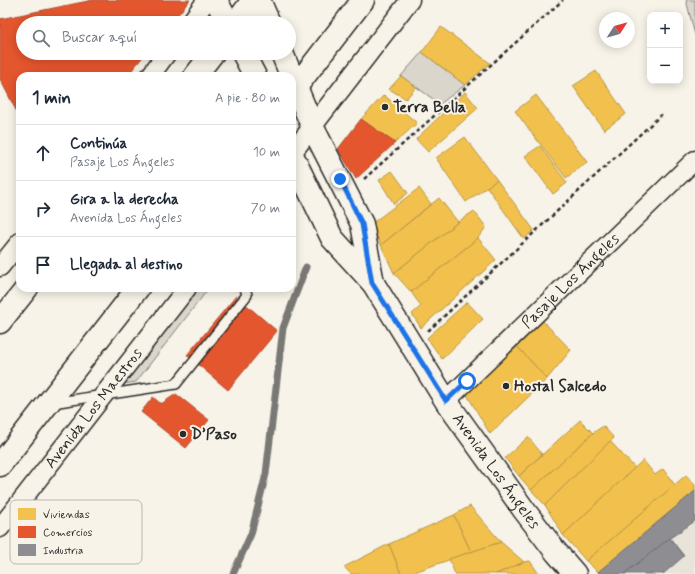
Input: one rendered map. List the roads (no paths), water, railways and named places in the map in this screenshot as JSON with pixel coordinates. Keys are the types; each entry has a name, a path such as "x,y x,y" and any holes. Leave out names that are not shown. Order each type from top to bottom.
{"main road":[{"path":"216,0 224,16"},
{"path":"241,16 253,0"},
{"path":"259,0 266,16"},
{"path":"296,86 363,0"},
{"path":"198,72 208,60"},
{"path":"247,60 253,72"},
{"name":"Avenida Los Ángeles","path":"284,60 288,72"},
{"name":"Avenida Los Ángeles","path":"296,93 312,128 348,194 362,224 372,283"},
{"name":"Avenida Los Ángeles","path":"296,162 332,238 372,283 446,401 556,552 575,574"},
{"path":"0,322 24,292"},
{"path":"0,465 135,292"}],"street":[{"path":"195,16 207,0"},
{"path":"296,149 410,0"},
{"path":"153,72 162,60"},
{"name":"Pasaje Los Ángeles","path":"446,401 695,160"},
{"path":"0,267 16,247"},
{"name":"Avenida Los Maestros","path":"22,500 184,292"},
{"name":"Avenida Los Maestros","path":"0,528 10,515"}],"lane":[{"path":"48,403 176,384 247,295 247,292"}],"waterway":[{"path":"233,574 251,534 266,474 283,328 306,267"}],"place":[{"name":"Terra Bella","path":"385,107"},
{"name":"Hostal Salcedo","path":"506,386"},
{"name":"D’Paso","path":"183,434"}]}
